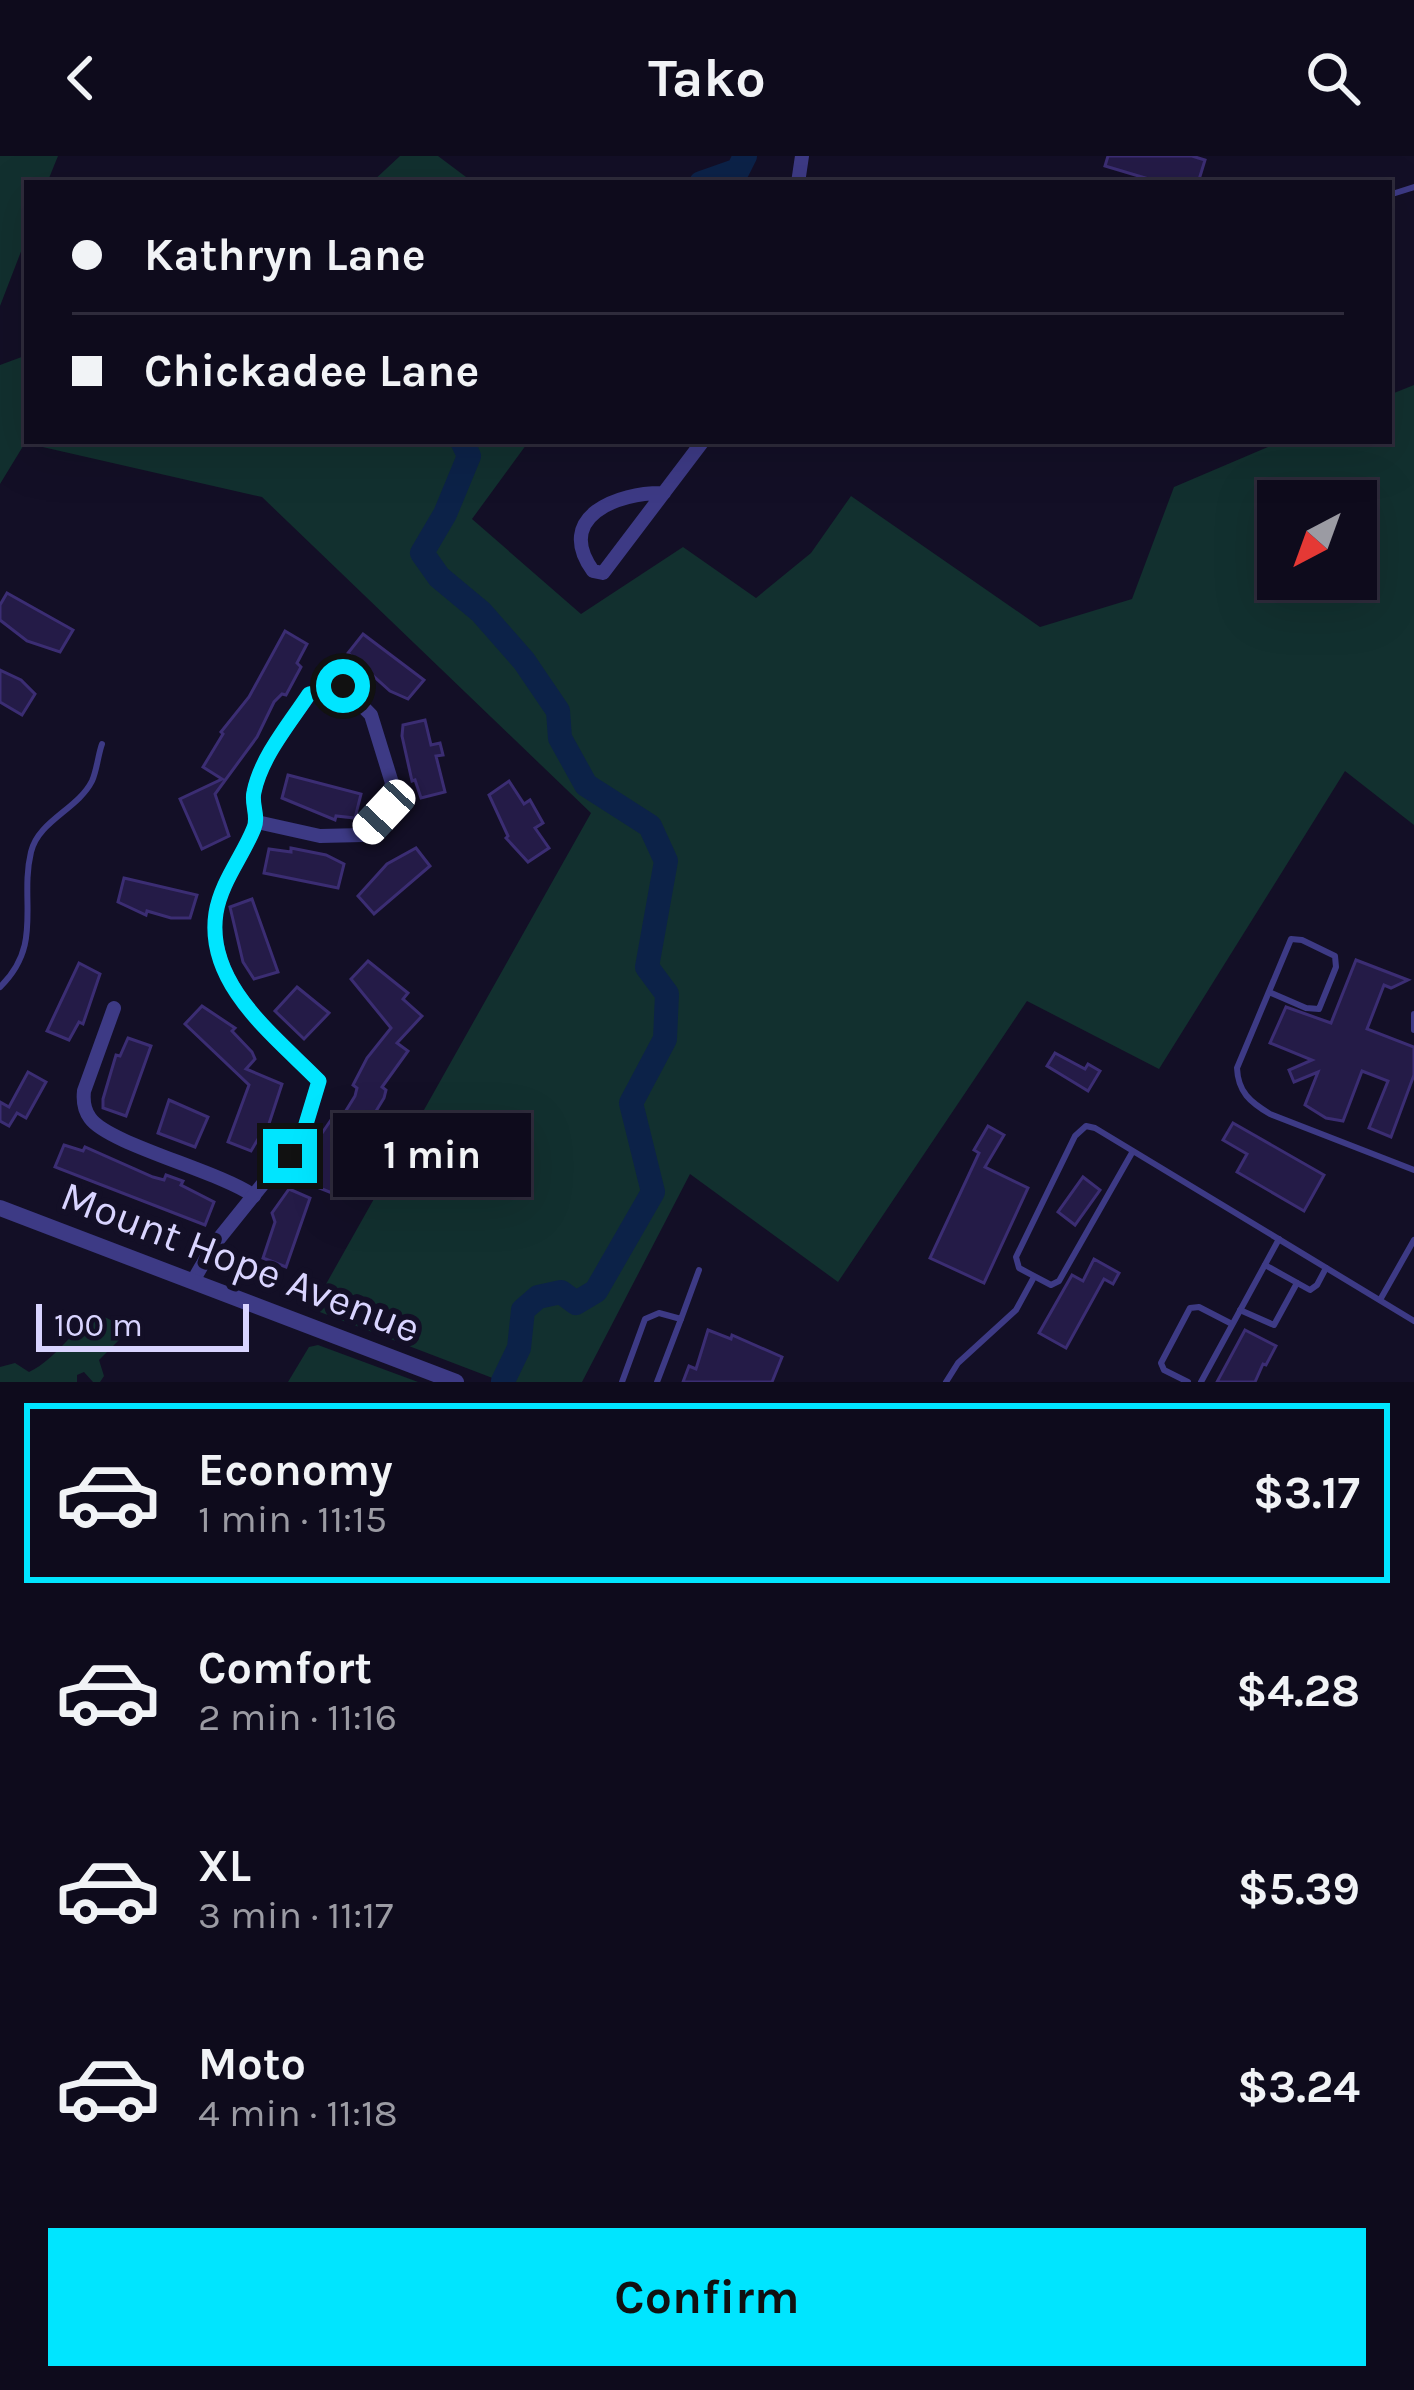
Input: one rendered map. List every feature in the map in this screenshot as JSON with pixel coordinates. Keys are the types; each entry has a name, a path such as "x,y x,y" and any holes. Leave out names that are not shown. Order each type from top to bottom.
{"street":[{"path":"664,493 628,494 590,516 579,534 580,553 593,571 603,573 664,493 701,444"},
{"path":"193,1281 214,1246 303,1134 319,1081 236,995 218,952 216,914 228,877 257,822 253,794 275,746 309,694 343,686 371,715 392,783 384,812 363,835 320,836 257,822"},
{"path":"114,1008 84,1090 83,1103 90,1118 117,1136 236,1184 254,1196"},
{"name":"Mount Hope Avenue","path":"0,1208 456,1382"}],"lane":[{"path":"0,987 24,950 30,918 31,850 44,828 67,811 92,782 101,744"},
{"path":"1269,992 1319,1009 1336,967 1335,956 1291,939 1237,1068 1249,1100 1270,1114 1414,1170"},
{"path":"1414,1014 1414,1030"},
{"path":"1133,1151 1059,1281 1051,1285 1019,1268 1016,1257 1081,1129 1095,1128 1414,1321"},
{"path":"1201,1382 1279,1239"},
{"path":"1380,1300 1414,1240"},
{"path":"1265,1265 1314,1289 1326,1268"},
{"path":"657,1382 699,1270"},
{"path":"946,1382 958,1363 1016,1310 1034,1277"},
{"path":"1240,1310 1274,1325 1297,1283"},
{"path":"1188,1382 1164,1370 1161,1363 1190,1308 1199,1307 1232,1324"},
{"path":"622,1382 644,1319 658,1313 681,1319"}],"green space":[{"path":"0,156 58,156 48,180 24,180 24,244 0,306"},
{"path":"400,156 438,156 470,180 374,180"},
{"path":"24,356 24,444 0,484 0,365"},
{"path":"1414,385 1414,825 1345,771 1159,1069 1027,1001 838,1282 690,1174 582,1382 503,1382 312,1309 591,813 262,497 29,444 527,444 472,519 581,614 683,547 756,598 811,553 851,496 1040,627 1132,599 1174,487 1275,444 1392,444 1392,394"},
{"path":"98,1314 115,1322 119,1340 99,1360 104,1376 100,1382 93,1382 84,1372 77,1375 77,1382 0,1382 0,1367 15,1363 29,1372"},
{"path":"318,1345 418,1382 288,1382 309,1347"}],"building":[{"path":"1108,156 1205,160 1199,180 1152,180 1105,166"},
{"path":"7,593 73,630 60,652 27,641 0,620 0,605"},
{"path":"285,631 307,644 297,663 301,667 215,794 229,836 202,849 180,799 222,779 203,767"},
{"path":"363,634 424,680 408,699 390,691 348,653"},
{"path":"0,670 21,680 35,694 22,715 0,702"},
{"path":"425,720 431,745 440,743 443,755 436,756 445,792 421,798 412,781 402,736 403,725"},
{"path":"288,775 361,794 355,818 336,816 335,820 282,798"},
{"path":"509,781 524,804 530,800 543,823 535,828 549,848 528,862 506,838 489,795"},
{"path":"291,848 344,864 338,888 264,873 269,849 291,852"},
{"path":"416,848 430,866 374,914 358,896 387,864"},
{"path":"124,878 197,895 190,918 147,911 146,915 118,902"},
{"path":"252,899 278,972 254,979 243,962 230,907"},
{"path":"1356,960 1408,980 1391,988 1384,985 1367,1029 1414,1047 1414,1075 1391,1137 1369,1128 1388,1081 1362,1071 1343,1121 1326,1118 1305,1105 1318,1072 1294,1082 1289,1070 1312,1060 1270,1043 1286,1007 1331,1023"},
{"path":"368,961 408,993 403,999 422,1016 397,1043 408,1051 382,1087 384,1098 373,1116 369,1113 360,1132 355,1130 332,1193 307,1183 318,1139 335,1114 342,1117 355,1096 353,1085 367,1058 391,1028 351,979"},
{"path":"79,963 100,974 83,1024 79,1022 69,1040 47,1031"},
{"path":"297,987 329,1013 304,1039 275,1011"},
{"path":"202,1006 235,1028 232,1031 252,1052 255,1059 246,1069 282,1084 265,1136 261,1134 251,1151 228,1142 249,1085 185,1024"},
{"path":"128,1038 151,1046 126,1116 103,1108 103,1099 116,1055 120,1056"},
{"path":"1055,1053 1085,1069 1088,1064 1100,1071 1088,1091 1047,1066"},
{"path":"28,1072 46,1082 26,1118 17,1113 9,1126 0,1121 0,1102 9,1107"},
{"path":"169,1100 208,1117 195,1147 158,1133"},
{"path":"1233,1123 1324,1175 1304,1211 1237,1172 1247,1154 1223,1140"},
{"path":"988,1126 1004,1135 985,1167 1028,1188 984,1283 930,1258"},
{"path":"64,1145 83,1151 85,1147 153,1177 164,1180 166,1175 183,1181 181,1185 214,1202 205,1225 55,1167"},
{"path":"1083,1177 1100,1190 1075,1225 1058,1212"},
{"path":"289,1189 310,1198 286,1267 263,1258 275,1222 272,1213"},
{"path":"1094,1259 1119,1273 1113,1284 1104,1279 1066,1348 1039,1333 1072,1275 1083,1281"},
{"path":"708,1330 782,1357 772,1382 683,1382 689,1366 696,1369"},
{"path":"1245,1330 1276,1346 1266,1365 1255,1382 1217,1382"}],"waterway":[{"path":"710,180 738,170 745,156"},
{"path":"463,444 469,456 445,514 422,553 439,577 481,612 524,661 558,711 560,738 586,785 650,826 666,861 647,967 667,994 665,1039 631,1103 653,1192 596,1291 576,1303 561,1292 538,1297 523,1310 519,1348 503,1381"}],"route":[{"path":"290,1156 303,1134 319,1081 236,995 218,952 216,914 228,877 257,822 253,794 275,746 309,694 343,686"}]}
